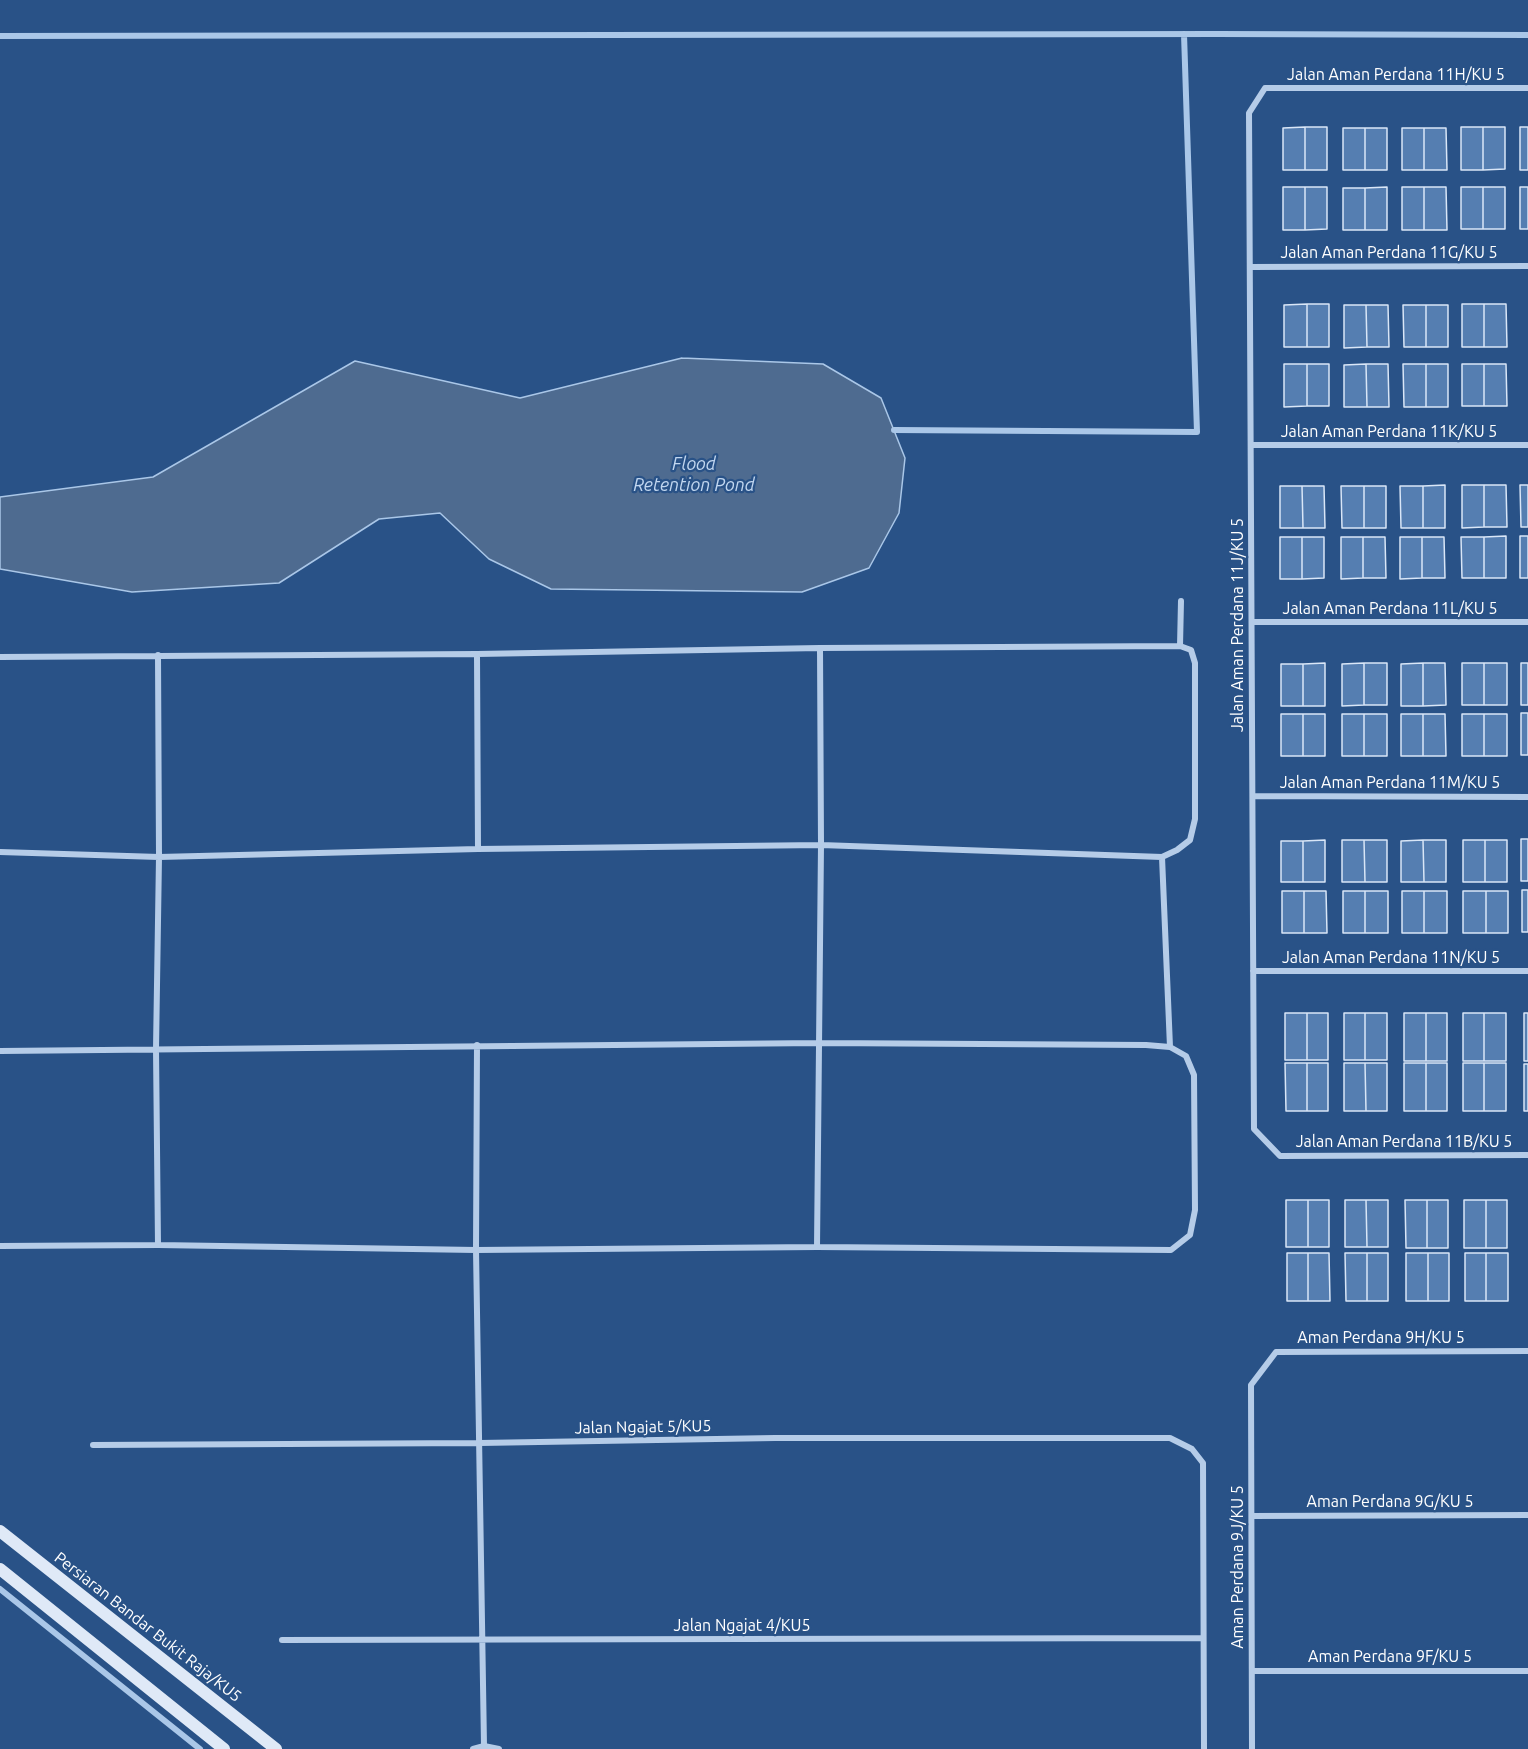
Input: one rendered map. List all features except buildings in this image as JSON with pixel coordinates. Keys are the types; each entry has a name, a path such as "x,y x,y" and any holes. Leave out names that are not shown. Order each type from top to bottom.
{"street":[{"name":"Jalan Aman Perdana 11H/KU 5","path":"1265,88 1528,88"},
{"name":"Jalan Aman Perdana 11J/KU 5","path":"1265,88 1249,113 1254,1129 1280,1155"},
{"name":"Jalan Aman Perdana 11G/KU 5","path":"1250,267 1528,267"},
{"name":"Jalan Aman Perdana 11K/KU 5","path":"1251,445 1528,445"},
{"path":"1180,646 1181,601"},
{"name":"Jalan Aman Perdana 11L/KU 5","path":"1252,622 1528,622"},
{"path":"0,657 1180,646 1191,650 1195,663 1195,819 1190,840 1177,850 1162,857 821,845 478,849 159,857 0,852"},
{"path":"817,1247 821,845 820,648"},
{"path":"477,654 478,849"},
{"path":"158,655 159,857 156,1049 158,1245"},
{"name":"Jalan Aman Perdana 11M/KU 5","path":"1253,796 1528,797"},
{"path":"1162,857 1170,1047"},
{"name":"Jalan Aman Perdana 11N/KU 5","path":"1253,971 1528,971"},
{"path":"0,1051 819,1042 1170,1047 1186,1056 1194,1075 1195,1210 1190,1235 1171,1250 817,1247 476,1250 158,1245 0,1246"},
{"path":"477,1045 476,1250 484,1746"},
{"name":"Jalan Aman Perdana 11B/KU 5","path":"1280,1155 1528,1155"},
{"name":"Aman Perdana 9H/KU 5","path":"1251,1385 1276,1352 1528,1351"},
{"name":"Aman Perdana 9J/KU 5","path":"1251,1385 1252,1749"},
{"name":"Jalan Ngajat 5/KU5","path":"93,1444 480,1443 775,1438 1170,1438 1192,1449 1203,1463 1202,1638"},
{"name":"Aman Perdana 9G/KU 5","path":"1252,1516 1528,1515"},
{"name":"Persiaran Bandar Bukit Raja/KU5","path":"0,1531 276,1749"},
{"path":"0,1569 225,1749"},
{"path":"1202,1638 1203,1749"},
{"name":"Jalan Ngajat 4/KU5","path":"282,1641 1202,1638"},
{"name":"Aman Perdana 9F/KU 5","path":"1252,1671 1528,1671"},
{"path":"473,1749 484,1746 499,1749"}],"water":[{"name":"Flood Retention Pond","path":"682,358 823,364 881,398 905,458 899,513 869,568 802,592 551,589 489,559 440,513 379,519 279,583 132,592 0,569 0,497 153,477 355,361 520,398"}],"waterway":[{"path":"894,430 1197,432 1184,34"},
{"path":"0,36 1528,35"},
{"path":"0,1589 200,1749"}]}
